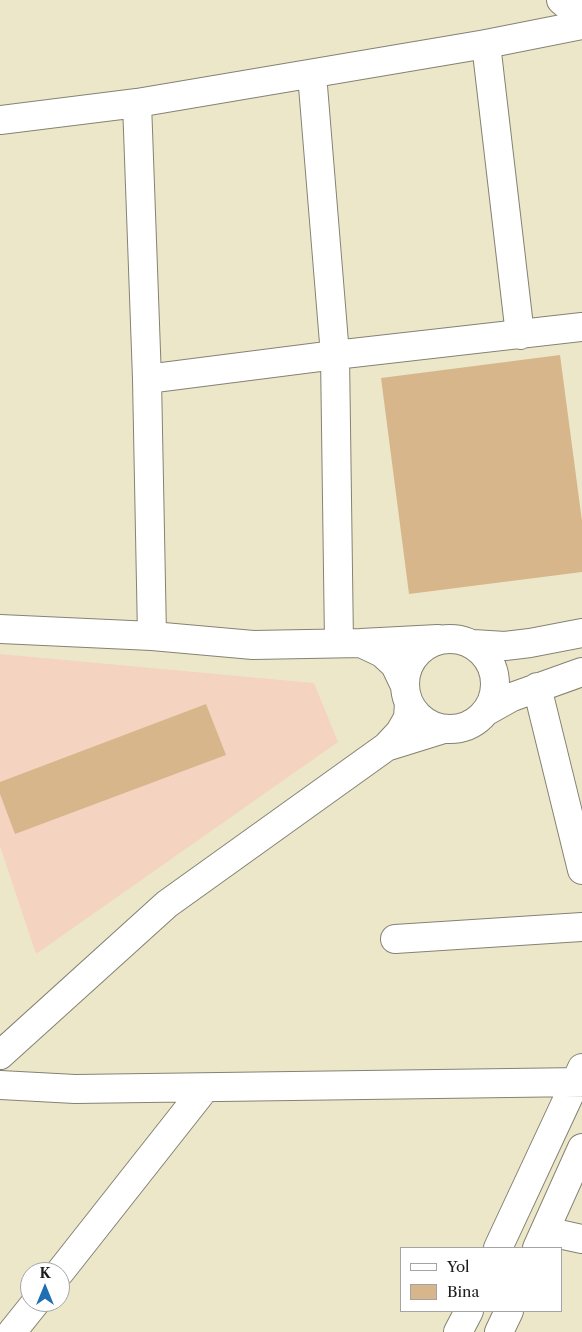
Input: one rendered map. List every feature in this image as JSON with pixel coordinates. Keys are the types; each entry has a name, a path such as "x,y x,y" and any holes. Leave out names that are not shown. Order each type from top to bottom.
{"street":[{"path":"561,0 582,18"},
{"path":"0,120 137,103 486,44 582,25"},
{"path":"486,44 520,335"},
{"path":"312,74 335,355 350,643"},
{"path":"137,103 147,379 152,636"},
{"path":"147,379 335,355 582,328"},
{"path":"0,629 152,636 254,644 350,643 458,638 473,644 485,654 493,667 496,682 494,698 487,711"},
{"path":"473,644 504,646 530,643 582,632"},
{"path":"0,1055 167,904 386,747 400,732 408,718 406,673 411,660 419,650 430,643 442,639"},
{"path":"350,643 382,653 395,665 415,712 433,726 444,729 456,729 468,725 478,720 487,711 512,697 582,672"},
{"path":"537,687 582,870"},
{"path":"386,747 444,729"},
{"path":"395,939 582,927"},
{"path":"0,1086 75,1089 205,1088 580,1077 498,1247"},
{"path":"68,1262 205,1088"},
{"path":"582,1148 541,1240 582,1239"},
{"path":"12,1332 28,1312"},
{"path":"458,1332 468,1312"},
{"path":"499,1332 508,1312"}],"shaded area":[{"path":"0,654 314,683 338,742 36,954 0,846"}],"building":[{"path":"560,355 582,521 582,572 409,594 381,378"},
{"path":"206,704 226,755 15,834 0,794 0,782"}]}
